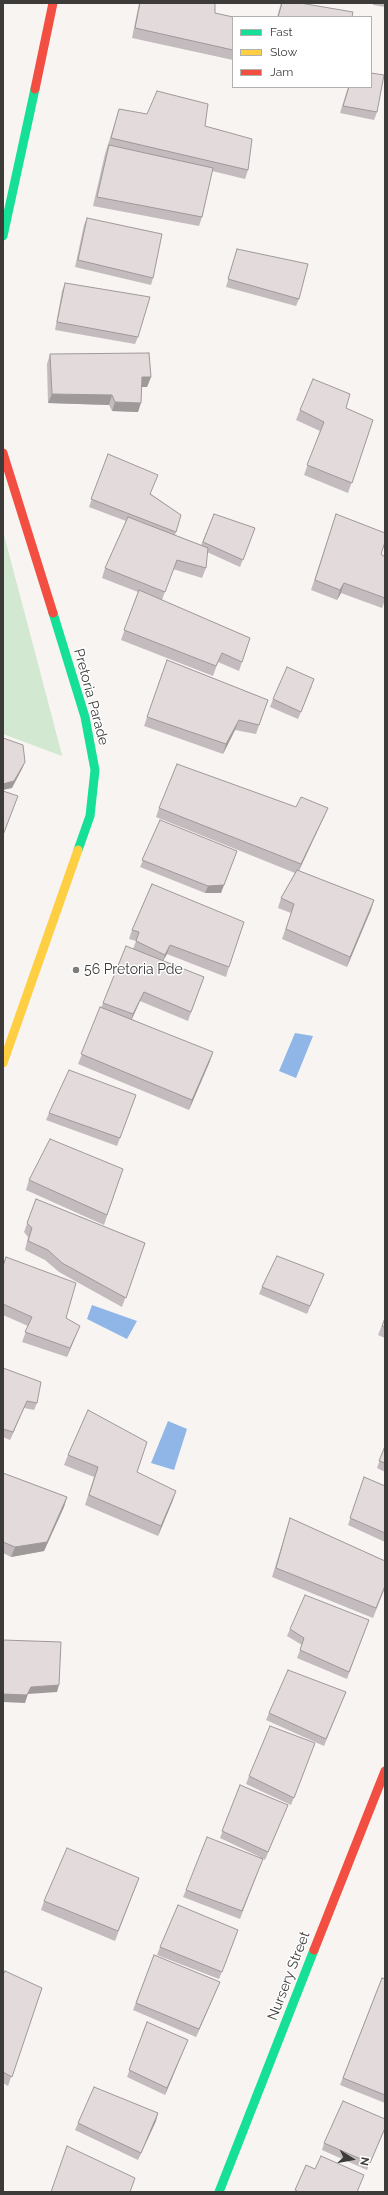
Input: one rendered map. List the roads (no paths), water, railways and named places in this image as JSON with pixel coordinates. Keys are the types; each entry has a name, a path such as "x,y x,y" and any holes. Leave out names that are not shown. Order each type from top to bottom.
{"street":[{"path":"3,236 53,3"},
{"name":"Pretoria Parade","path":"3,453 85,717 95,770 90,816 3,1063"},
{"name":"Nursery Street","path":"219,2192 385,1771"}],"water":[{"path":"295,1033 313,1036 296,1078 279,1071"},
{"path":"92,1305 137,1321 127,1339 87,1319"},
{"path":"168,1421 187,1429 174,1470 151,1463"}],"place":[{"name":"56 Pretoria Pde","path":"76,970"}]}
